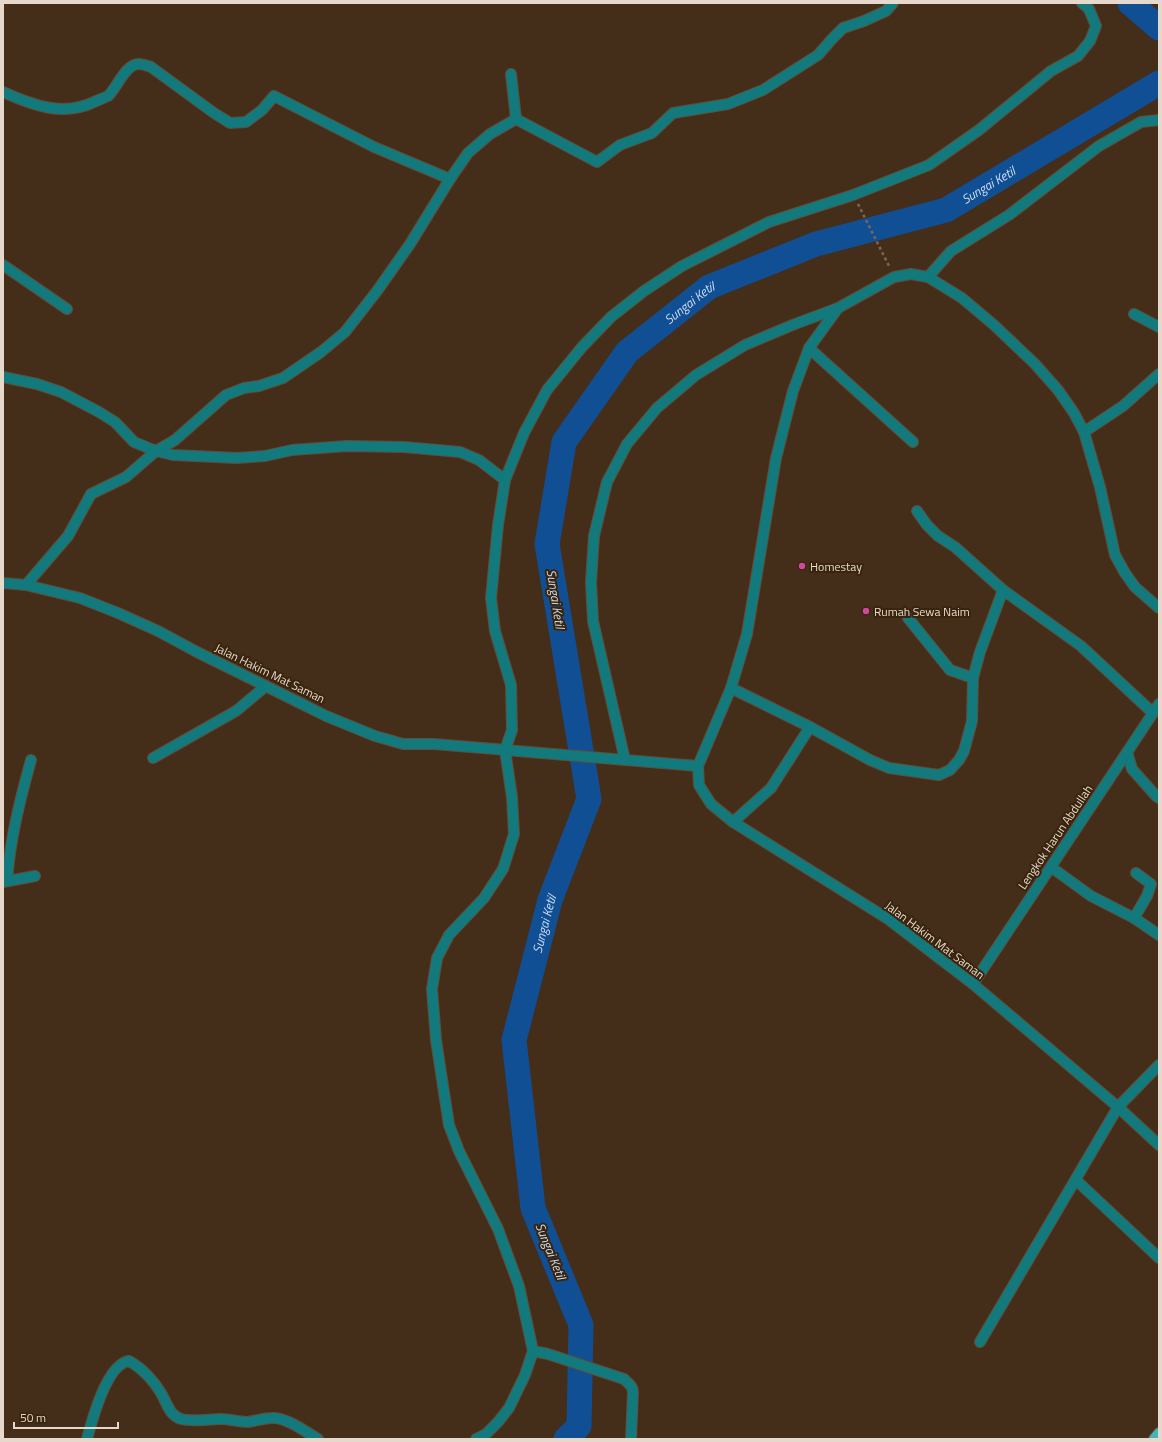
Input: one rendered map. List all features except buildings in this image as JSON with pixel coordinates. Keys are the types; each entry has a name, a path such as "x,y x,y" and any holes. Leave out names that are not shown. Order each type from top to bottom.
{"main road":[{"path":"1154,1439 1159,1433"}],"street":[{"path":"516,119 597,162 620,145 652,133 673,113 728,104 763,90 818,55 843,28 864,21 886,11 893,3"},
{"path":"476,1439 486,1434 509,1408 525,1375 533,1351 519,1286 498,1229 459,1151 449,1125 436,1040 432,989 437,958 449,935 484,898 503,869 514,834 512,798 505,750 512,730 511,685 495,631 492,598 498,525 505,480 524,433 547,390 582,347 611,317 644,291 682,266 769,222 853,195 929,165 979,130 1051,71 1078,56 1090,41 1096,26 1089,9 1082,3"},
{"path":"3,92 32,104 53,109 73,109 88,105 108,96 129,68 139,64 151,67 230,123 246,122 262,110 274,96 374,147 450,179"},
{"path":"511,74 516,119"},
{"path":"26,585 68,536 91,494 126,477 156,451 175,440 226,395 244,388 259,386 283,378 321,352 345,332 377,291 410,244 450,179 468,153 490,134 516,119"},
{"path":"928,277 951,251 1009,215 1099,146 1141,122 1159,120"},
{"path":"3,265 67,309"},
{"path":"625,760 594,621 591,582 594,536 607,482 627,444 657,408 696,375 745,345 838,308 894,277 911,274 928,277 962,298 994,325 1035,364 1058,390 1074,413 1084,432 1100,487 1115,555 1124,574 1135,587 1159,608"},
{"path":"698,766 731,688 747,634 776,458 793,391 808,348 838,308"},
{"path":"1134,314 1159,327"},
{"path":"808,348 913,442"},
{"path":"1084,432 1123,406 1159,374"},
{"path":"3,377 43,386 83,402 115,422 134,442 173,456 237,458 265,456 292,450 347,446 404,447 460,452 479,460 505,480"},
{"path":"917,512 938,536 955,547 1003,590 1081,646 1156,709"},
{"name":"Jalan Hakim Mat Saman","path":"3,583 26,585 80,598 158,631 326,716 375,736 403,744 434,744 698,766 699,785 711,804 733,822 888,919 972,984 1118,1107 1159,1145"},
{"path":"731,688 810,727 870,760 889,768 939,776 950,770 959,760 964,751 972,721 973,678 980,652 1003,590"},
{"path":"908,618 950,670 973,678"},
{"path":"153,758 236,711 266,686"},
{"name":"Lengkok Harun Abdullah","path":"972,984 1156,709"},
{"path":"733,822 771,788 810,727"},
{"path":"1127,752 1132,769 1158,795"},
{"path":"31,760 16,814 5,881 35,876"},
{"path":"1051,867 1091,896 1134,918 1159,935"},
{"path":"1134,918 1151,884 1136,873"},
{"path":"980,1342 1118,1107 1159,1065"},
{"path":"1076,1180 1159,1258"},
{"path":"533,1351 548,1354 624,1379 633,1388 631,1439"},
{"path":"87,1439 93,1416 105,1386 119,1366 129,1361 142,1370 154,1383 173,1415 180,1418 188,1420 228,1419 240,1422 250,1422 273,1418 284,1420 318,1439"}],"path":[{"path":"860,209 891,271"}],"waterway":[{"path":"1130,3 1159,28"},
{"name":"Sungai Ketil","path":"566,1439 579,1426 581,1325 533,1208 514,1040 550,900 589,799 547,544 564,442 627,352 709,287 816,244 946,210 1159,83"}],"place":[{"name":"Homestay","path":"802,566"},
{"name":"Rumah Sewa Naim","path":"866,611"}]}
